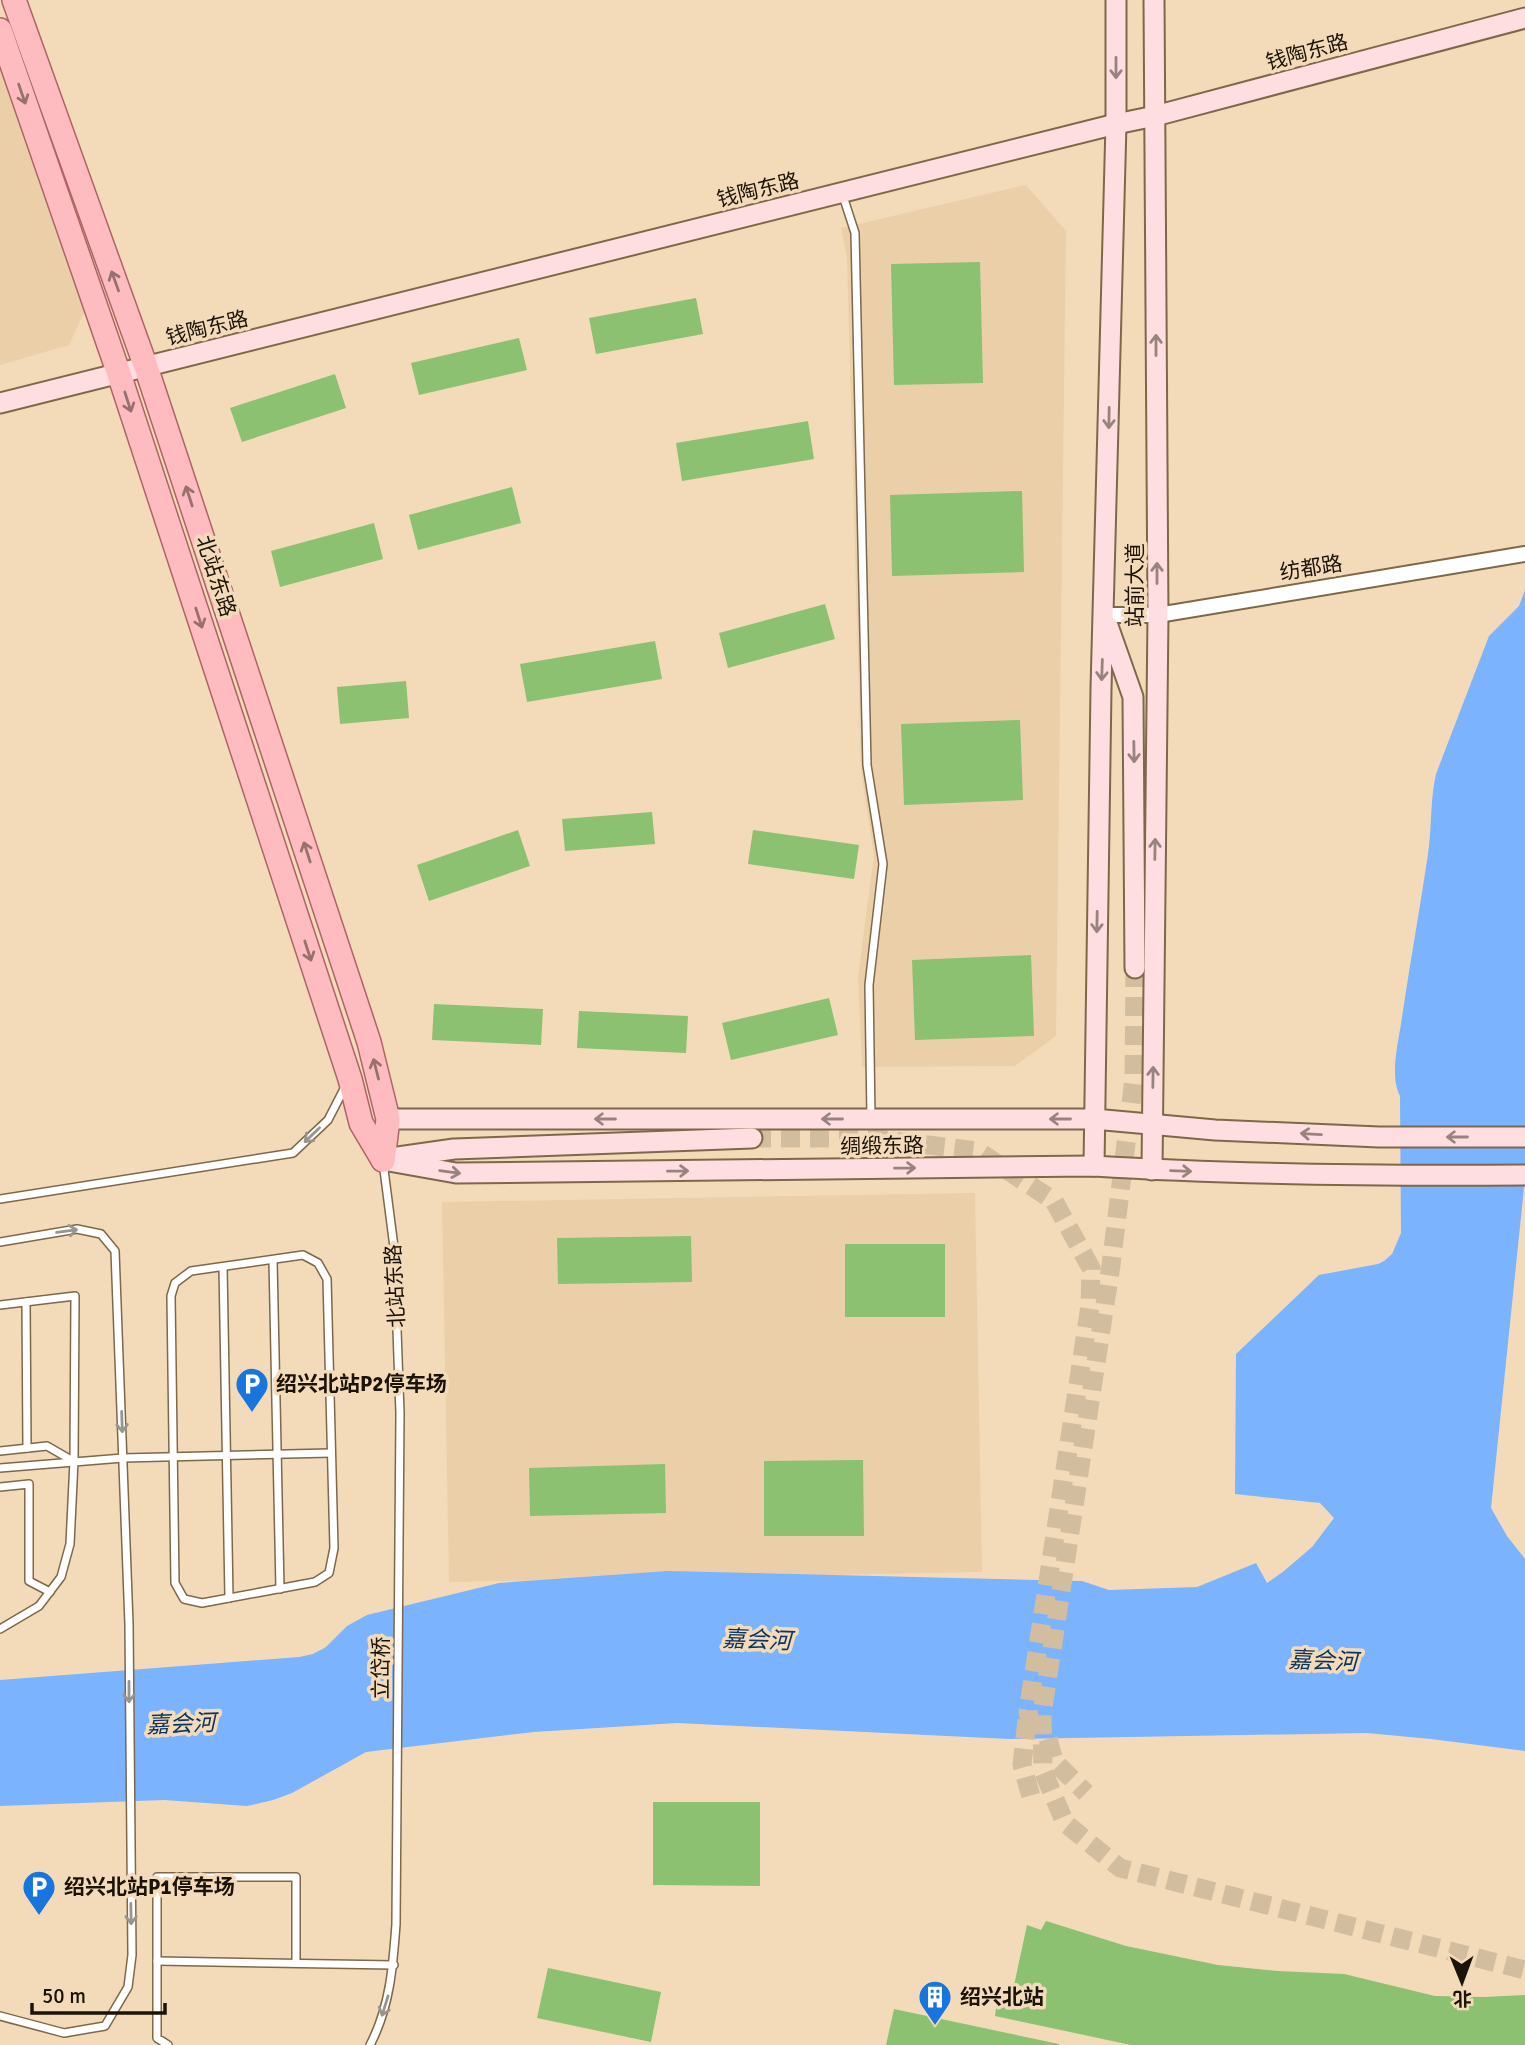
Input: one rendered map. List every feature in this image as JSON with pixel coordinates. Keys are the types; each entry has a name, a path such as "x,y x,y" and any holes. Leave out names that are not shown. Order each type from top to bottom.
{"main road":[{"name":"北站东路","path":"15,0 146,367 369,1042 388,1119 383,1160"},
{"name":"站前大道","path":"1094,1166 1101,703 1116,124 1116,0"},
{"name":"站前大道","path":"1152,1170 1158,615 1154,0"},
{"name":"钱陶东路","path":"0,402 1155,116 1525,18"},
{"name":"北站东路","path":"0,30 119,374 350,1079 361,1123 383,1160"},
{"path":"1104,615 1133,697 1135,968"},
{"name":"绸缎东路","path":"388,1119 1094,1119 1215,1130 1379,1138 1525,1137"},
{"path":"383,1160 454,1149 752,1138"},
{"name":"绸缎东路","path":"383,1160 456,1173 1094,1166 1383,1176 1525,1175"}],"street":[{"name":"纺都路","path":"1104,615 1158,615 1518,556"}],"lane":[{"path":"842,193 855,233 867,765 883,864 869,985 872,1119"},
{"path":"0,1199 293,1153 328,1120 350,1079"},
{"name":"北站东路","path":"383,1160 394,1247 400,1413"},
{"path":"0,1242 77,1229 101,1234 115,1251 129,1623 131,1966 128,1987 105,2026 64,2033 0,2015"},
{"path":"303,1255 318,1263 327,1279 334,1548 329,1573 315,1582 202,1603 184,1599 175,1583 171,1296 175,1283 191,1271 273,1259 303,1255"},
{"path":"273,1259 280,1589"},
{"path":"223,1267 229,1598"},
{"path":"0,1305 75,1296 74,1461 70,1544 61,1577 39,1606 0,1629"},
{"path":"26,1302 27,1448"},
{"name":"立岱桥","path":"394,1965 400,1413"},
{"path":"0,1451 47,1446 74,1461"},
{"path":"0,1468 123,1458 331,1453"},
{"path":"0,1487 29,1484 29,1581 50,1592"},
{"path":"167,2045 157,2038 157,1877 296,1877 296,1963"},
{"path":"157,1961 394,1965 388,1998 370,2045"}],"shaded area":[{"path":"0,59 86,308 69,345 0,365"},
{"path":"1026,185 1066,231 1056,1036 1015,1066 862,1067 858,976 874,855 861,771 847,258 841,228"},
{"path":"975,1193 982,1572 449,1582 442,1202"}],"water":[{"name":"嘉会河","path":"1525,590 1525,1178 1491,1508 1507,1536 1525,1559 1525,1751 1367,1733 1009,1739 677,1723 534,1732 366,1752 292,1793 247,1806 164,1800 0,1806 0,1680 299,1657 326,1647 347,1626 367,1615 499,1583 668,1571 1082,1581 1109,1590 1197,1587 1256,1563 1267,1583 1284,1571 1312,1547 1334,1518 1320,1503 1235,1494 1236,1354 1319,1275 1384,1261 1392,1254 1401,1233 1400,1096 1395,1078 1396,1057 1428,854 1434,784 1489,636 1519,606"}],"building":[{"path":"980,262 983,383 894,385 891,264"},
{"path":"696,298 703,334 596,354 589,318"},
{"path":"519,338 527,370 419,395 411,363"},
{"path":"335,374 346,408 242,442 230,408"},
{"path":"808,421 814,459 682,481 676,443"},
{"path":"512,487 521,523 418,550 409,515"},
{"path":"1022,491 1024,572 892,576 890,495"},
{"path":"374,523 383,559 280,587 271,551"},
{"path":"825,604 835,639 728,668 719,633"},
{"path":"655,641 662,679 527,702 520,664"},
{"path":"406,681 409,718 340,724 337,687"},
{"path":"1020,720 1023,800 904,805 901,724"},
{"path":"652,812 655,844 565,851 562,819"},
{"path":"518,830 530,866 429,901 417,865"},
{"path":"753,830 859,845 854,879 748,864"},
{"path":"1031,955 1034,1036 915,1040 912,960"},
{"path":"829,998 838,1035 731,1060 722,1023"},
{"path":"434,1004 543,1009 541,1045 432,1040"},
{"path":"579,1011 688,1016 686,1053 577,1048"},
{"path":"691,1236 692,1282 558,1284 557,1238"},
{"path":"845,1244 945,1244 945,1317 845,1317"},
{"path":"863,1460 864,1536 764,1536 764,1461"},
{"path":"665,1464 666,1513 530,1516 529,1468"},
{"path":"653,1802 760,1802 760,1886 653,1885"},
{"path":"1046,1921 1126,1946 1218,1965 1344,1974 1435,1996 1525,1995 1525,2045 1131,2045 995,2016 997,2001 1010,2004 1027,1925 1041,1930"},
{"path":"548,1968 661,1992 651,2042 537,2018"},
{"name":"绍兴北站","path":"894,2009 1059,2044 1059,2045 886,2045"}],"tunnel":[{"path":"1135,968 1134,1079 1111,1265 1042,1714 1043,1771 1065,1823 1120,1868 1525,1970"},
{"path":"752,1138 869,1138 978,1151 1054,1201 1091,1268 1090,1306 1028,1712 1035,1738"},
{"path":"1027,1720 1022,1765 1032,1800"},
{"path":"1048,1739 1054,1761 1086,1793"}],"place":[{"name":"绍兴北站P2停车场","path":"252,1414"},
{"name":"绍兴北站P1停车场","path":"39,1917"},
{"name":"绍兴北站","path":"935,2027"}]}
